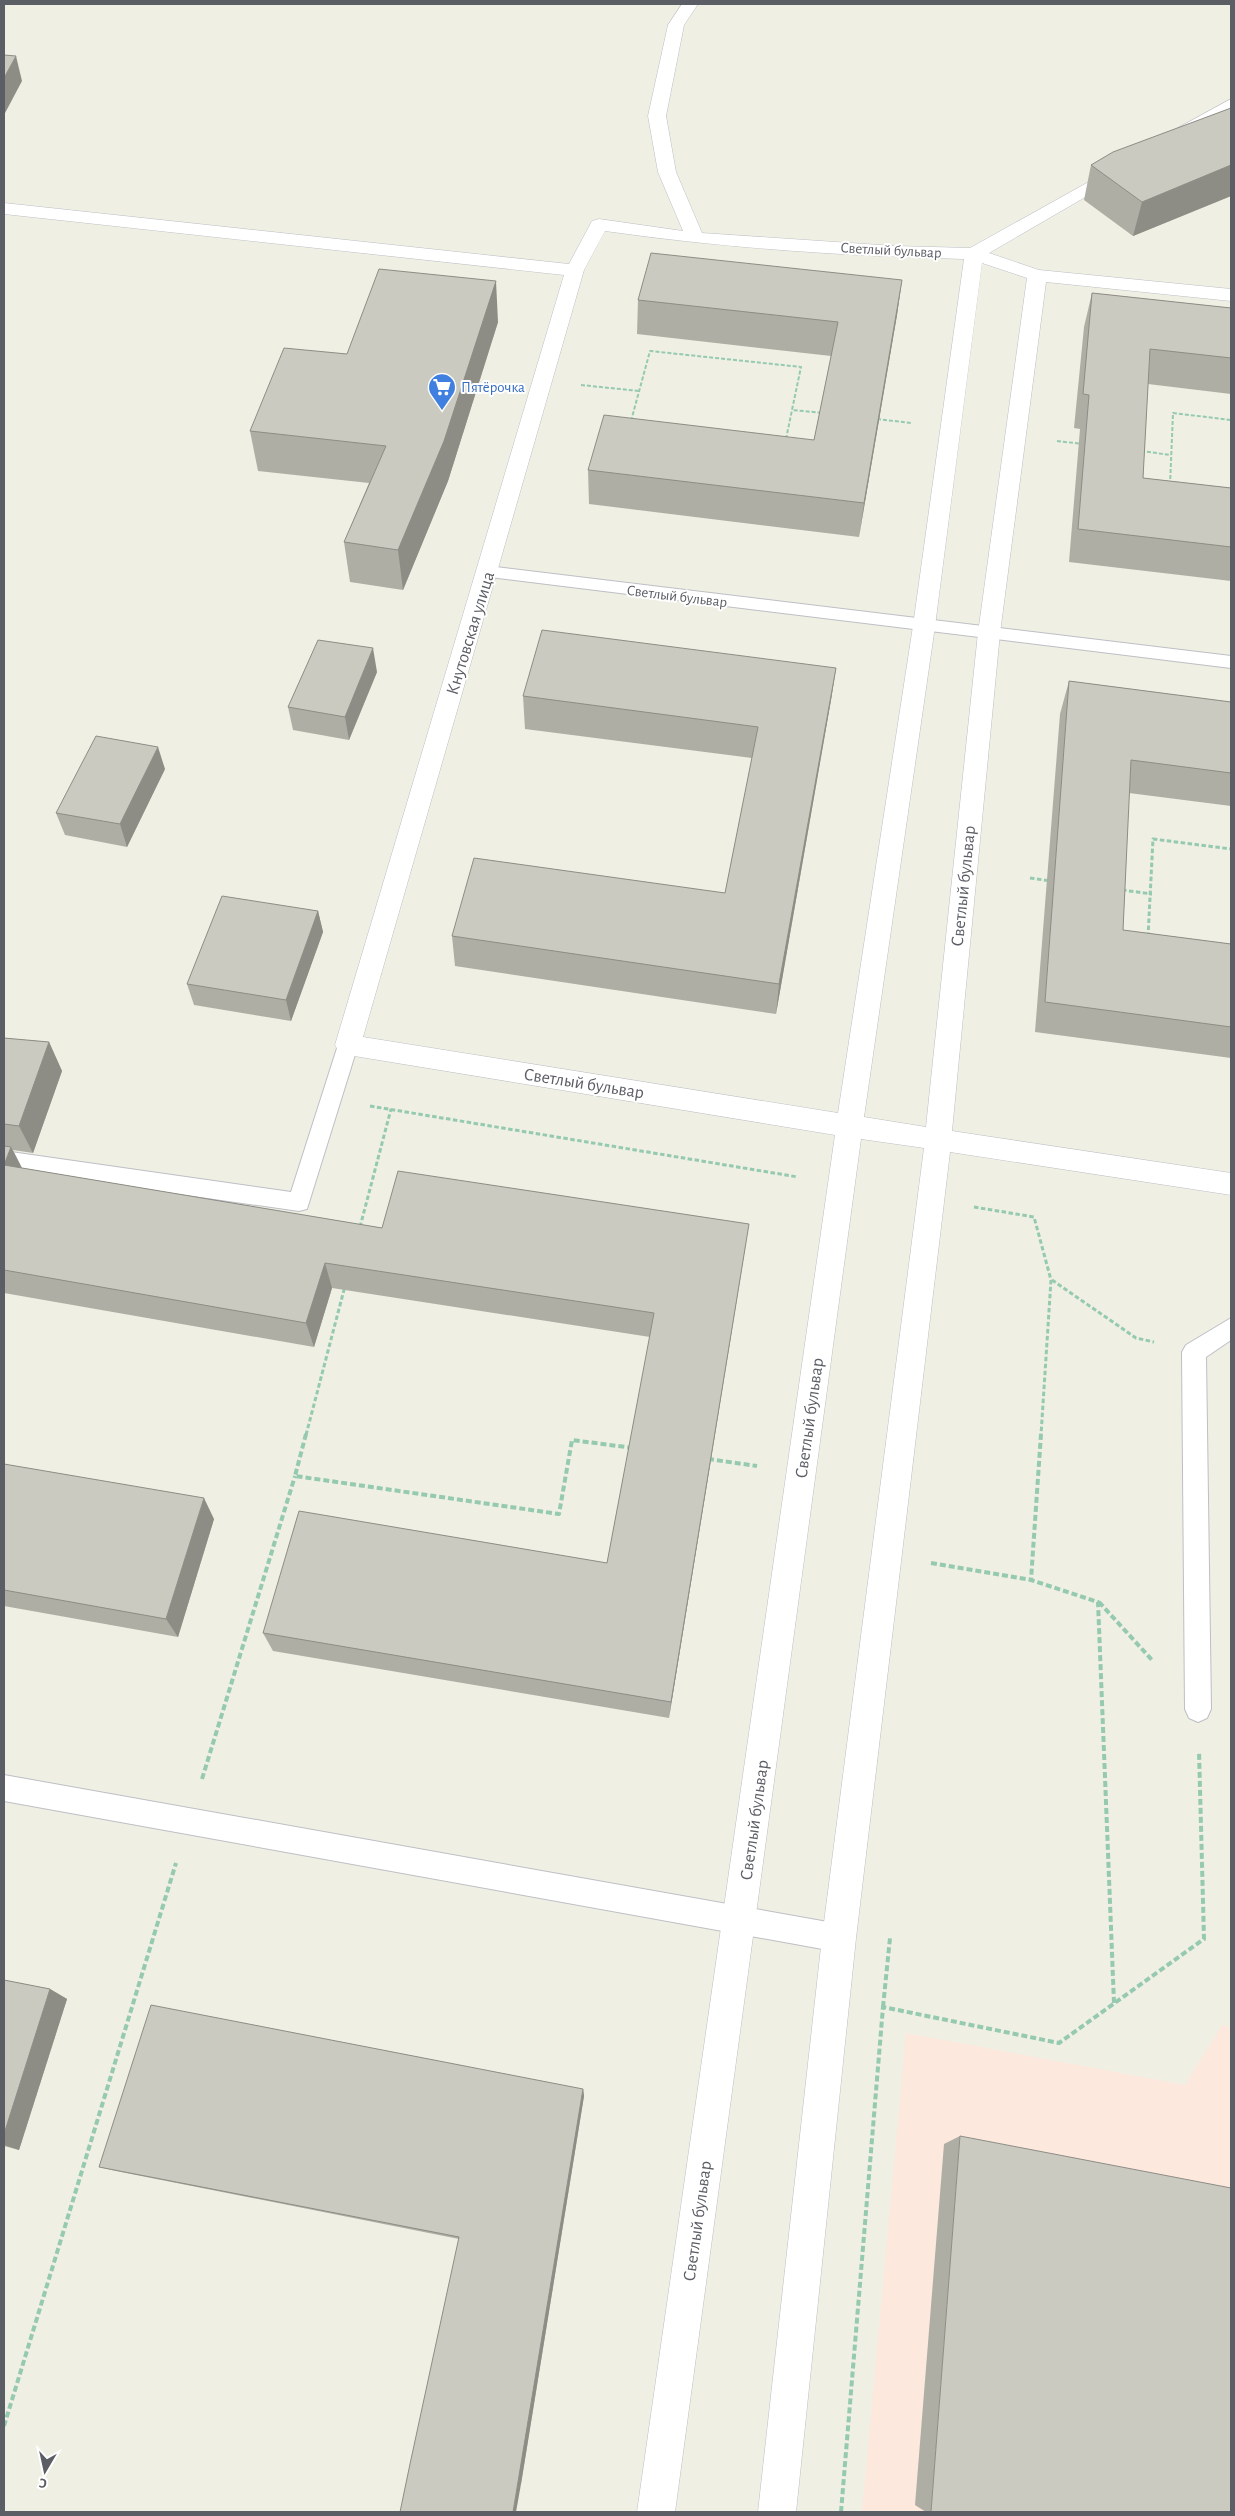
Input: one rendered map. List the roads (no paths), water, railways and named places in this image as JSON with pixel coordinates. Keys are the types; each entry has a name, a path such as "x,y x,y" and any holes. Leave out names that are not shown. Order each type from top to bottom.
{"street":[{"path":"690,4 676,25 657,116 667,172 696,238"},
{"path":"1162,144 1231,104"},
{"path":"974,254 1137,159"},
{"path":"4,209 575,270"},
{"name":"Светлый бульвар","path":"600,226 696,238 895,252 974,254 1037,275 1231,295"},
{"name":"Кнутовская улица","path":"348,1045 575,270 600,226"},
{"name":"Светлый бульвар","path":"656,2512 740,1922 849,1126 924,626 974,254"},
{"name":"Светлый бульвар","path":"777,2512 839,1938 938,1140 989,633 1037,275"},
{"name":"Светлый бульвар","path":"348,1045 849,1126 1231,1184"}],"lane":[{"name":"Светлый бульвар","path":"488,572 1231,662"},
{"path":"4,1160 299,1202 348,1045"},
{"path":"1198,1709 1194,1352 1231,1328"},
{"path":"4,1788 740,1922 839,1938"}],"place":[{"name":"Пятёрочка","path":"442,411"}]}
